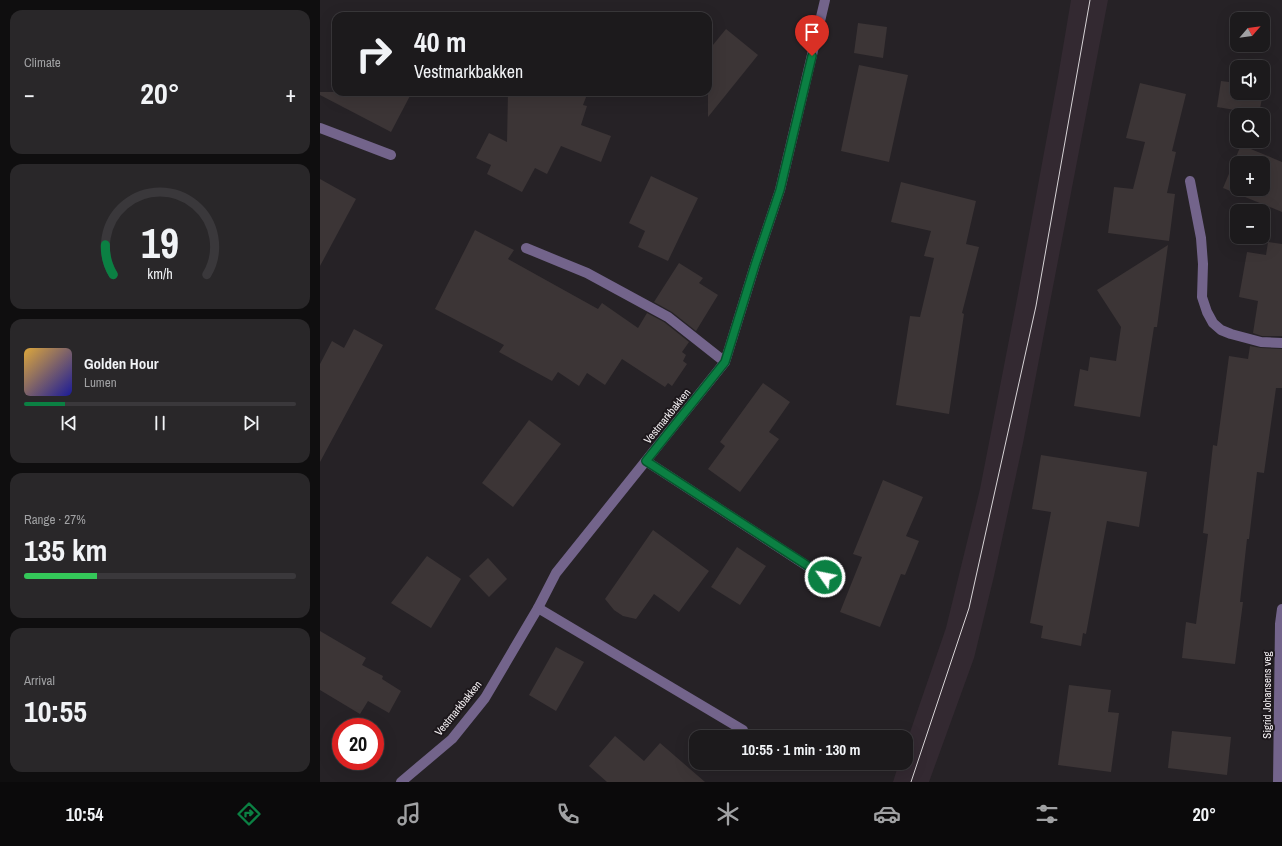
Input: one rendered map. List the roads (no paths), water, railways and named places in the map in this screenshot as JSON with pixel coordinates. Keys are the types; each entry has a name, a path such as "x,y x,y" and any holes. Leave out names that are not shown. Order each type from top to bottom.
{"street":[{"name":"Vestmarkbakken","path":"401,782 452,738 485,698 538,608 556,573 725,362 780,190 825,0"},
{"path":"320,128 391,155"},
{"path":"1190,181 1201,238 1203,264 1202,297 1206,312 1213,323 1221,330 1261,342 1282,343"},
{"path":"526,248 587,273 668,317 725,362"},
{"path":"646,461 838,586"},
{"path":"538,608 743,730"},
{"name":"Sigrid Johansens veg","path":"1278,782 1280,624 1282,609"}],"tram line":[{"path":"911,782 969,608 1036,306 1090,0"}]}
